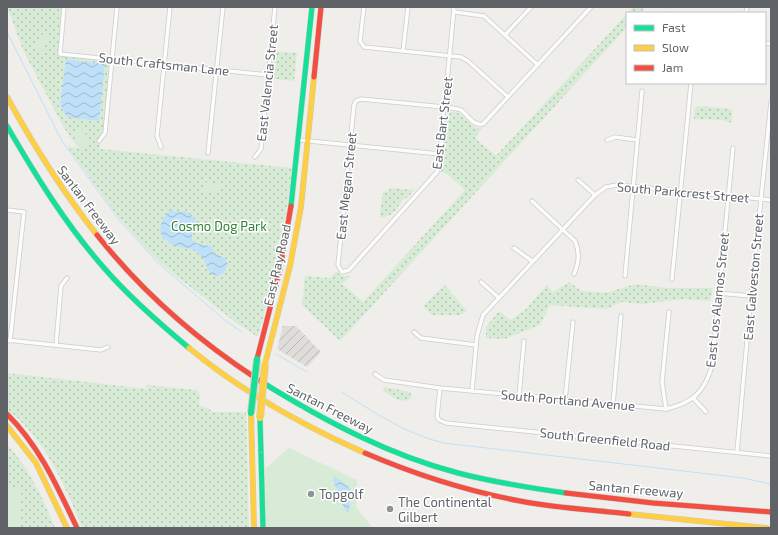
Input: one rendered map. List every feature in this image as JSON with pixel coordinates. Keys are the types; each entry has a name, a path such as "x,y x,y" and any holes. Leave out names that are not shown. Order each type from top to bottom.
{"main road":[{"name":"East Ray Road","path":"254,528 251,413 257,359 286,241 299,140 312,7"},
{"name":"East Ray Road","path":"263,528 260,418 265,364 295,243 301,207 321,7"},
{"name":"Santan Freeway","path":"7,97 28,138 74,207 138,282 172,314 227,360 298,406 388,449 466,474 535,489 597,498 771,512"},
{"name":"Santan Freeway","path":"7,126 36,178 63,217 97,259 126,290 151,315 189,348 236,383 283,414 378,460 469,490 520,501 578,509 767,528"},
{"path":"7,414 25,432 44,457 77,528"},
{"path":"7,426 36,463 67,528"}],"street":[{"name":"South Craftsman Lane","path":"64,7 60,54 268,75"},
{"path":"99,141 105,133 117,7"},
{"path":"161,147 157,136 170,7"},
{"path":"208,153 223,7"},
{"name":"East Valencia Street","path":"255,157 261,149 275,7"},
{"path":"364,7 360,40 361,45 368,48 450,56 466,60 508,97"},
{"path":"403,51 408,7"},
{"name":"East Bart Street","path":"342,272 349,270 435,176 438,170 454,7"},
{"path":"505,35 531,7"},
{"path":"444,107 459,110 476,124 481,125 591,7"},
{"path":"454,12 483,16 538,65"},
{"path":"672,279 690,84"},
{"path":"625,276 642,91"},
{"name":"East Megan Street","path":"342,272 338,265 354,105 357,100 444,107"},
{"name":"East Galveston Street","path":"737,452 760,199 771,102"},
{"path":"607,140 616,137 637,140"},
{"path":"299,140 440,154"},
{"name":"East Los Alamos Street","path":"694,399 708,378 712,366 733,148"},
{"path":"578,180 595,195"},
{"name":"South Parkcrest Street","path":"472,391 476,345 479,326 483,315 563,228 595,195 606,187 616,185 633,188 771,200"},
{"path":"532,201 563,228 575,241 579,249 578,265 574,274"},
{"path":"7,210 24,212 8,340 101,350 108,347"},
{"path":"514,248 532,262"},
{"path":"56,345 61,286 66,278"},
{"path":"481,282 498,297"},
{"path":"718,293 751,296"},
{"path":"666,409 662,382 668,312"},
{"path":"613,404 621,316"},
{"path":"565,400 573,322"},
{"path":"414,332 421,338 476,345"},
{"path":"519,396 524,341"},
{"name":"South Portland Avenue","path":"375,374 384,380 440,388 666,409 685,404 694,399"},
{"name":"South Greenfield Road","path":"440,388 438,413 439,420 446,423 771,456"},
{"path":"694,399 706,412"}],"shaded area":[{"path":"283,326 296,326 321,352 307,367 277,349"}],"green space":[{"name":"Cosmo Dog Park","path":"7,7 64,7 60,54 112,59 105,133 99,141 100,149 292,168 278,253 258,337 234,321 166,268 145,248 116,214 67,146 78,148 63,126 24,52"},
{"path":"633,7 646,7 641,12 629,12"},
{"path":"626,15 626,28 340,341 302,305 305,276 330,278 336,272 343,276 348,275 350,277 342,284 363,302 465,190 446,173 440,172 447,113 457,113 473,125 482,128 475,138 496,156"},
{"path":"41,34 49,38 42,51 35,47"},
{"path":"271,51 297,53 294,81 268,78"},
{"path":"700,106 732,109 732,123 723,120 694,119 695,108"},
{"path":"83,129 90,143 80,148 73,135"},
{"path":"204,182 221,184 220,193 203,191"},
{"path":"392,188 414,190 408,197 403,199 392,214 385,217 380,217 383,191 386,192"},
{"path":"569,282 582,291 605,293 636,284 667,288 713,288 710,301 682,299 643,304 622,302 606,309 550,305 540,325 504,339 486,338 486,327 499,311 511,320 525,310 547,285 553,292"},
{"path":"445,285 467,311 460,315 432,315 423,306"},
{"path":"7,373 148,389 146,385 197,390 200,395 199,406 206,407 213,412 246,412 249,528 83,528 61,479 44,449 21,422 7,409"},
{"path":"384,387 410,392 412,398 404,401 394,398 383,391"},
{"path":"7,444 35,484 55,528 7,528"},
{"name":"Topgolf","path":"289,448 357,480 356,507 373,528 266,528 265,469"},
{"path":"7,487 22,489 18,528 7,528"}],"water":[{"path":"66,59 105,64 99,121 67,117 60,104"},
{"path":"173,209 175,212 182,211 189,213 194,217 197,224 192,234 192,240 196,243 211,246 216,254 224,258 228,264 224,273 214,275 208,270 202,257 195,250 177,247 169,243 166,239 163,240 160,231 163,219"},
{"path":"335,476 351,489 349,512 347,512 344,508 333,480"}],"waterway":[{"path":"7,32 62,141 119,220 158,263 226,321 242,332"},
{"path":"276,354 307,372"},
{"path":"342,392 391,422 417,434 444,443 743,478 771,484"}],"railway":[{"path":"665,12 670,7"},
{"path":"192,528 626,55"}],"traffic: fast":[{"path":"291,206 312,7"},
{"path":"7,126 52,200 77,235 115,280 156,320 189,348"},
{"path":"251,413 257,359"},
{"path":"265,384 334,424 407,457 432,466 471,476 566,493"},
{"path":"260,418 263,528"}],"traffic: slow":[{"path":"265,364 290,266 301,207 314,77"},
{"path":"7,97 49,168 97,235"},
{"path":"189,348 209,364 251,393 318,431 365,453"},
{"path":"260,418 265,364"},
{"path":"251,413 254,528"},
{"path":"7,426 36,463 67,528"},
{"path":"629,514 767,528"}],"traffic: jam":[{"path":"314,77 321,7"},
{"path":"257,359 280,269 291,206"},
{"path":"97,235 134,277 196,335 265,384"},
{"path":"7,414 19,427 38,453 55,482 77,528"},
{"path":"365,453 402,468 441,481 500,497 574,509 629,514"},
{"path":"566,493 653,503 771,512"}],"place":[{"name":"Topgolf","path":"311,494"},
{"name":"The Continental Gilbert","path":"390,509"}]}
